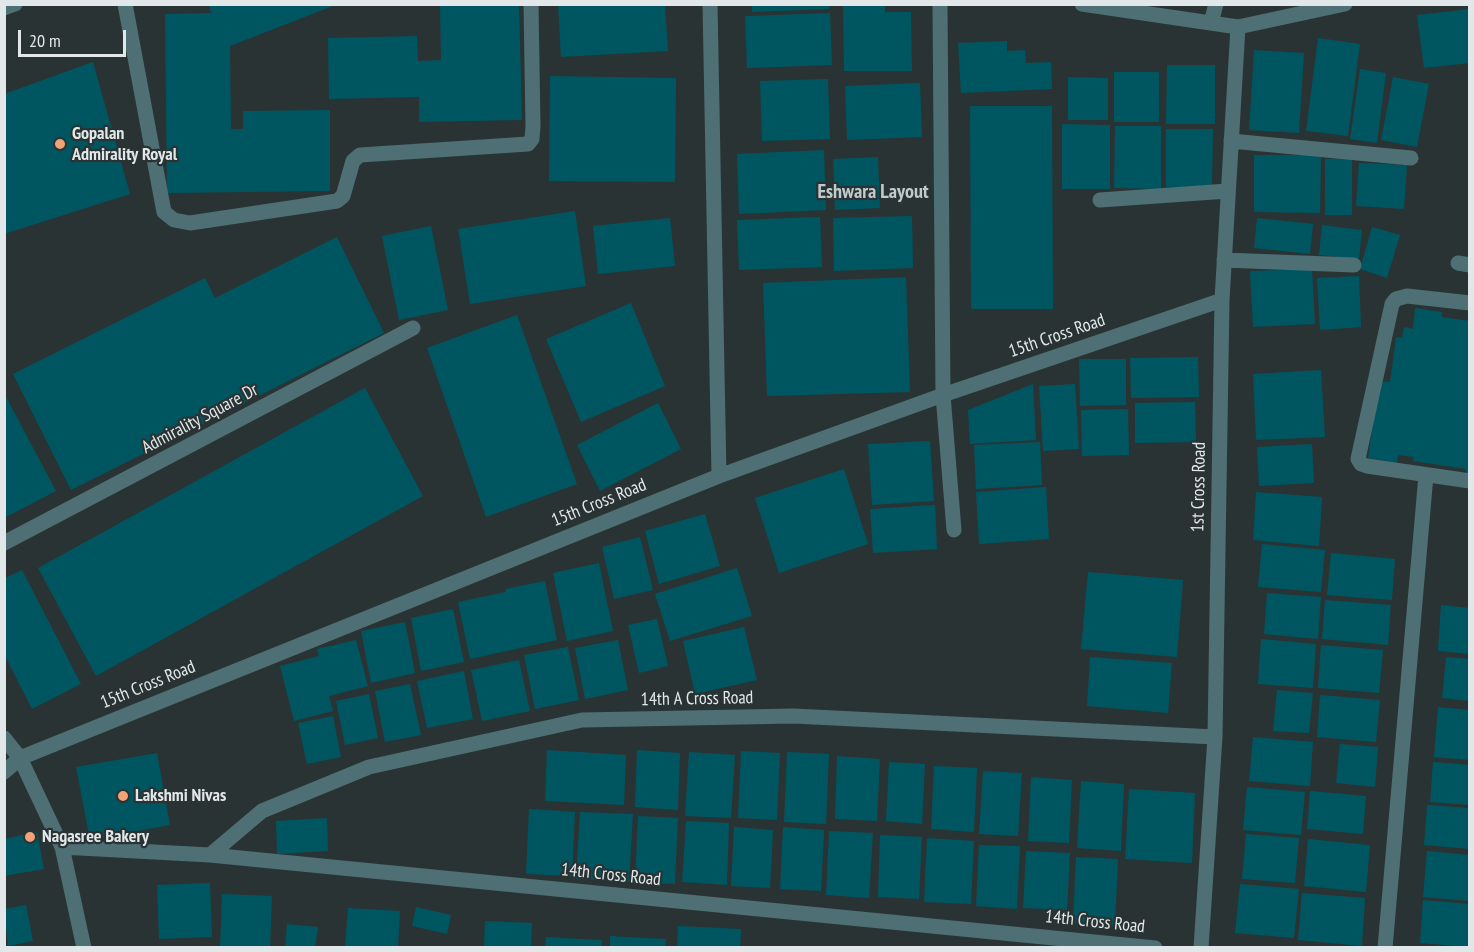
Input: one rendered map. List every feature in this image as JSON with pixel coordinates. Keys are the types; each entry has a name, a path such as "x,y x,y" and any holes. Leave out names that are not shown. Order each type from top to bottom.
{"street":[{"path":"4,8 15,4"},
{"path":"125,4 164,212 174,220 190,223 337,201 343,196 355,158 360,155 528,144 532,139 533,126 531,4"},
{"path":"710,4 719,476"},
{"path":"940,4 943,395 954,530"},
{"path":"1210,23 1216,4"},
{"path":"1088,5 1238,27 1345,4"},
{"name":"1st Cross Road","path":"1201,948 1215,737 1222,300 1238,27"},
{"path":"1231,141 1411,158"},
{"path":"1100,200 1228,190"},
{"path":"1224,260 1354,265"},
{"path":"1470,303 1407,296 1396,299 1392,304 1358,459 1361,464 1367,466 1470,482"},
{"name":"15th Cross Road","path":"4,772 20,758 719,476 943,395 1222,300"},
{"name":"Admirality Square Dr","path":"4,543 413,328"},
{"path":"1385,948 1426,475"},
{"name":"14th A Cross Road","path":"210,855 262,811 369,767 582,720 794,716 1215,737"},
{"path":"4,738 20,758 62,847 84,948"},
{"name":"14th Cross Road","path":"62,847 210,855 1155,948"}],"building":[{"path":"209,4 338,4 230,46 231,129 243,129 243,111 330,110 330,191 167,193 165,14 211,13"},
{"path":"558,4 665,4 668,51 561,57"},
{"path":"843,4 885,4 885,12 911,12 912,71 844,71"},
{"path":"440,5 519,5 522,120 419,122 419,97 329,99 328,38 417,36 418,61 441,60"},
{"path":"752,5 829,5 829,9 752,12"},
{"path":"1470,9 1470,63 1424,68 1417,15"},
{"path":"830,13 832,65 747,68 745,16"},
{"path":"1318,38 1360,44 1348,136 1306,131"},
{"path":"1007,41 1007,51 1025,50 1026,63 1051,62 1052,89 961,93 958,43"},
{"path":"1254,50 1304,53 1299,133 1249,130"},
{"name":"Gopalan Admirality Royal","path":"93,62 130,194 4,234 4,94"},
{"path":"1167,65 1215,65 1215,124 1166,124"},
{"path":"1360,69 1386,73 1377,143 1350,139"},
{"path":"1114,72 1159,72 1159,122 1114,122"},
{"path":"550,76 676,78 675,182 549,181"},
{"path":"1068,77 1108,78 1108,120 1068,120"},
{"path":"1393,77 1429,84 1417,147 1381,140"},
{"path":"828,79 830,139 762,141 760,81"},
{"path":"920,83 922,137 847,140 845,86"},
{"path":"970,106 1052,106 1053,309 971,309"},
{"path":"1062,124 1110,125 1110,189 1062,189"},
{"path":"1115,126 1161,126 1161,189 1114,188"},
{"path":"1166,129 1213,129 1212,187 1166,187"},
{"path":"824,150 826,210 739,214 737,154"},
{"path":"1254,155 1321,155 1320,213 1254,212"},
{"path":"878,157 880,208 835,210 833,159"},
{"path":"1352,158 1352,215 1325,215 1325,159"},
{"path":"1359,163 1407,165 1404,209 1356,206"},
{"path":"575,211 586,286 470,304 458,229"},
{"path":"912,216 913,268 834,271 833,218"},
{"path":"820,217 822,267 739,270 737,220"},
{"path":"670,218 675,266 598,274 593,226"},
{"path":"1257,218 1313,224 1310,254 1254,248"},
{"path":"1322,225 1362,230 1359,259 1319,255"},
{"path":"431,226 448,310 399,320 382,236"},
{"path":"1372,227 1400,235 1387,278 1360,269"},
{"path":"337,237 384,333 71,490 13,374 205,278 215,298"},
{"path":"1312,269 1315,324 1253,327 1250,271"},
{"path":"1359,276 1361,327 1320,330 1317,278"},
{"path":"906,277 910,392 767,396 763,283"},
{"path":"631,303 665,386 581,422 546,339"},
{"path":"1415,308 1442,312 1442,317 1470,321 1470,473 1466,473 1466,469 1413,461 1414,457 1398,455 1397,463 1368,458 1379,381 1390,382 1396,337 1402,338 1404,327 1413,329"},
{"path":"517,315 577,484 486,517 427,348"},
{"path":"1198,357 1199,397 1131,398 1130,358"},
{"path":"1079,359 1126,359 1126,405 1080,406"},
{"path":"1321,370 1325,437 1256,440 1253,374"},
{"path":"1033,384 1036,440 970,444 968,410"},
{"path":"1075,384 1079,449 1043,451 1039,386"},
{"path":"365,388 423,496 96,676 38,568"},
{"path":"4,393 56,491 4,518"},
{"path":"1195,402 1196,442 1135,443 1135,403"},
{"path":"658,403 681,449 600,491 577,445"},
{"path":"1128,409 1129,455 1082,456 1081,410"},
{"path":"930,441 934,501 872,505 868,444"},
{"path":"1040,442 1042,485 976,489 974,445"},
{"path":"1312,444 1314,483 1259,486 1257,447"},
{"path":"844,469 868,544 779,573 755,498"},
{"path":"1046,487 1049,539 979,544 976,492"},
{"path":"1256,492 1322,497 1319,546 1253,540"},
{"path":"935,505 937,549 873,553 870,509"},
{"path":"705,514 720,566 659,584 645,531"},
{"path":"640,537 653,590 614,599 602,547"},
{"path":"1262,544 1325,550 1321,592 1258,587"},
{"path":"1331,553 1395,559 1392,600 1327,595"},
{"path":"599,563 613,631 567,641 553,573"},
{"path":"737,568 752,616 670,641 655,594"},
{"path":"22,570 81,684 32,709 5,656 5,578"},
{"path":"1088,572 1183,580 1177,657 1081,649"},
{"path":"545,581 557,640 470,659 458,602"},
{"path":"1267,593 1321,597 1318,639 1264,634"},
{"path":"1325,600 1391,605 1388,645 1322,639"},
{"path":"1441,605 1470,608 1470,654 1438,651"},
{"path":"453,609 464,662 421,671 411,618"},
{"path":"657,619 668,666 639,673 628,625"},
{"path":"405,622 415,673 371,683 361,631"},
{"path":"744,627 757,680 695,694 683,641"},
{"path":"1261,639 1316,644 1313,688 1258,684"},
{"path":"356,640 368,686 329,696 333,711 294,721 280,666 319,656 317,649"},
{"path":"618,640 628,690 585,699 575,648"},
{"path":"1321,645 1383,650 1379,693 1318,688"},
{"path":"568,647 579,700 535,709 524,655"},
{"path":"1090,657 1172,663 1168,713 1087,706"},
{"path":"1446,657 1470,659 1470,701 1442,698"},
{"path":"519,660 530,711 482,721 471,670"},
{"path":"464,671 473,719 427,728 417,681"},
{"path":"410,684 421,735 385,742 375,691"},
{"path":"1277,690 1313,693 1309,733 1273,731"},
{"path":"369,694 378,738 345,745 336,701"},
{"path":"1320,695 1380,700 1376,742 1317,737"},
{"path":"1438,707 1470,710 1470,760 1434,757"},
{"path":"333,716 341,757 307,764 298,723"},
{"path":"1253,737 1313,742 1310,786 1249,781"},
{"path":"1340,744 1378,747 1375,787 1336,783"},
{"path":"547,750 626,755 624,805 545,801"},
{"path":"637,750 680,753 678,810 635,807"},
{"path":"741,751 780,753 777,820 738,818"},
{"path":"689,752 735,755 731,818 685,816"},
{"path":"787,752 829,754 826,824 784,822"},
{"name":"Lakshmi Nivas","path":"157,753 170,825 90,840 76,767"},
{"path":"837,756 880,759 877,821 835,819"},
{"path":"889,762 925,764 922,824 886,821"},
{"path":"1433,762 1470,765 1470,805 1430,802"},
{"path":"934,766 977,768 974,832 931,829"},
{"path":"983,771 1022,773 1018,836 979,834"},
{"path":"1031,777 1072,780 1069,843 1028,841"},
{"path":"1081,781 1124,784 1121,851 1077,848"},
{"path":"1247,787 1305,792 1301,835 1243,830"},
{"path":"1129,789 1195,793 1192,863 1125,859"},
{"path":"1310,791 1366,796 1363,834 1307,829"},
{"path":"1427,805 1470,808 1470,849 1424,845"},
{"path":"529,809 575,812 572,876 526,874"},
{"path":"580,812 633,814 629,882 576,879"},
{"path":"638,816 678,818 675,884 635,882"},
{"path":"327,818 328,851 277,854 276,821"},
{"path":"686,821 729,823 727,885 682,882"},
{"path":"734,827 773,830 770,888 731,886"},
{"path":"783,827 824,830 821,891 780,889"},
{"path":"829,831 873,833 869,898 826,895"},
{"path":"37,832 44,869 4,876 4,839"},
{"path":"1246,834 1299,838 1295,883 1242,879"},
{"path":"880,835 922,837 919,899 878,897"},
{"path":"927,838 974,841 971,904 924,902"},
{"path":"1308,839 1370,845 1366,892 1304,886"},
{"path":"979,845 1020,846 1017,909 976,906"},
{"path":"1026,851 1070,853 1067,910 1023,908"},
{"path":"1427,851 1470,855 1470,901 1423,897"},
{"path":"1076,857 1118,859 1115,925 1073,923"},
{"path":"210,883 212,937 159,939 157,885"},
{"path":"1240,884 1299,889 1294,938 1235,933"},
{"path":"1302,893 1365,898 1362,946 1298,940"},
{"path":"222,894 272,896 270,948 220,948"},
{"path":"1423,900 1470,904 1470,947 1420,943"},
{"path":"26,905 33,941 8,946 4,909"},
{"path":"416,907 451,915 447,934 412,926"},
{"path":"348,908 400,911 398,948 345,948"},
{"path":"485,921 532,923 531,948 484,948"},
{"path":"287,924 318,927 315,948 285,948"},
{"path":"678,926 741,929 740,948 677,948"},
{"path":"610,936 666,939 665,948 610,948"},
{"path":"546,937 602,940 601,948 545,948"}],"place":[{"name":"Gopalan Admirality Royal","path":"60,144"},
{"name":"Lakshmi Nivas","path":"123,796"},
{"name":"Nagasree Bakery","path":"30,837"}],"district":[{"name":"Eshwara Layout","path":"873,192"}]}
